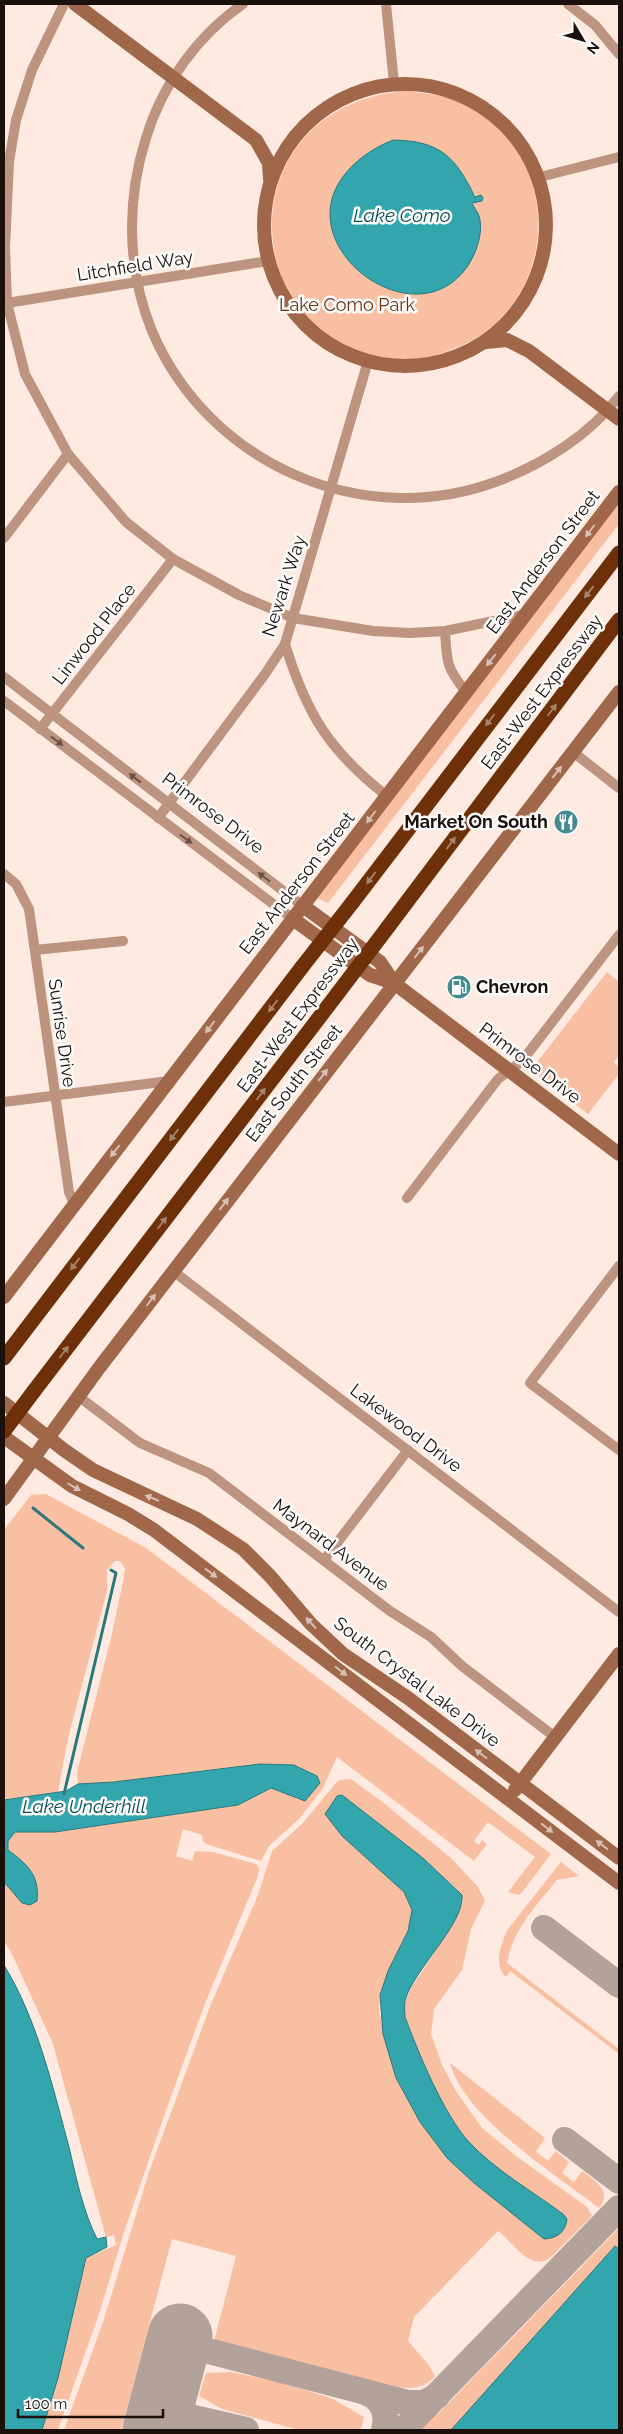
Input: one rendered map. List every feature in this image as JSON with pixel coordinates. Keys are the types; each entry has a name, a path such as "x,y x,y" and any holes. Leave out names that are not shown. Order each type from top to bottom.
{"highway":[{"name":"East-West Expressway","path":"4,1358 619,553"},
{"name":"East-West Expressway","path":"4,1431 619,620"}],"main road":[{"path":"75,4 256,140 274,146 292,140"},
{"path":"270,179 292,140 327,106 348,95 394,82 450,91 487,109 514,135 531,157 540,177 546,208 544,248 539,270 531,289 516,312 495,334 482,344"},
{"path":"256,140 269,163 270,179 264,220 268,261 281,292 292,310 305,324 332,346 368,361 397,366 428,365 455,358 492,340 507,340 529,351 619,419"},
{"path":"516,312 514,320 515,332 529,351"},
{"name":"East Anderson Street","path":"4,1297 619,492"},
{"name":"East South Street","path":"4,1499 34,1459 47,1436 173,1270 619,692"},
{"name":"Primrose Drive","path":"303,906 380,962 394,983"},
{"name":"Primrose Drive","path":"293,919 370,975 394,983 619,1154"},
{"name":"South Crystal Lake Drive","path":"4,1403 93,1470 197,1519 243,1549 270,1576 310,1624 343,1654 408,1698 619,1858"},
{"name":"South Crystal Lake Drive","path":"4,1437 72,1486 128,1514 154,1530 619,1883"},
{"path":"509,1798 619,1654"}],"street":[{"path":"64,4 32,70 16,120 9,162 4,247 7,303 25,374 68,454 126,522 173,559 239,595 293,618 373,630 410,633 445,631 527,614"},
{"path":"243,4 218,24 195,49 174,78 150,125 134,188 131,222 138,282 153,332 173,369 195,399 218,425 263,459 292,474 332,489 389,499 420,499 476,490 508,477 543,459 578,437 608,410 619,396"},
{"path":"386,4 394,82"},
{"path":"575,6 595,25 619,54"},
{"path":"540,177 619,157"},
{"name":"Litchfield Way","path":"7,303 268,261"},
{"name":"Newark Way","path":"158,818 265,674 285,644 368,361"},
{"path":"4,538 68,454"},
{"name":"Linwood Place","path":"40,728 173,559"},
{"path":"445,631 447,664 466,692"},
{"path":"285,644 296,682 310,710 330,742 358,772 387,796"},
{"name":"Primrose Drive","path":"4,677 303,906"},
{"name":"Primrose Drive","path":"4,701 293,919"},
{"path":"573,752 619,788"},
{"name":"Sunrise Drive","path":"4,874 16,884 29,909 54,1096 69,1192 74,1204"},
{"path":"406,1198 498,1079 522,1060 619,935"},
{"path":"35,950 123,941"},
{"path":"4,1102 169,1081"},
{"path":"619,1266 530,1384 619,1450"},
{"name":"Lakewood Drive","path":"173,1270 619,1612"},
{"name":"Maynard Avenue","path":"78,1396 140,1442 209,1473 390,1611 431,1638 462,1666 555,1737"},
{"path":"324,1560 408,1450"}],"green space":[{"name":"Lake Como Park","path":"404,91 442,96 454,100 491,121 518,151 533,187 538,225 533,263 516,298 490,328 453,349 417,359 354,350 311,322 283,282 272,234 278,185 301,141 343,108","holes":["437,148 461,172 474,193 482,201 471,203 479,216 479,237 472,257 460,276 444,288 426,293 407,293 387,287 369,278 352,265 339,249"]},
{"path":"619,501 619,524 328,903 317,898"},
{"path":"607,972 619,982 619,1055 614,1062 619,1067 619,1074 588,1114 531,1070"},
{"path":"46,1494 146,1548 551,1854 519,1895 508,1892 535,1857 488,1822 474,1841 479,1845 482,1840 487,1844 474,1861 337,1757 323,1788 300,1818 269,1846 261,1861 206,1844 203,1841 202,1835 183,1829 176,1856 192,1861 195,1851 213,1852 256,1864 259,1868 258,1876 206,2001 169,2102 124,2232 100,2311 58,2430 41,2430 63,2358 86,2258 116,2245 114,2235 106,2237 53,2044 12,1954 4,1941 4,1882 14,1895 25,1863 8,1850 8,1841 15,1832 55,1832 238,1805 271,1788 289,1794 299,1800 304,1770 294,1765 260,1764 114,1782 78,1784 77,1772 111,1638 124,1577 125,1568 120,1561 115,1561 107,1570 107,1591 68,1738 58,1792 4,1800 4,1530 31,1495"},
{"path":"351,1779 385,1804 452,1859 478,1887 485,1901 471,1929 462,1970 434,2009 431,2034 443,2067 456,2091 482,2128 516,2156 587,2207 592,2216 550,2258 543,2261 529,2259 498,2231 414,2317 408,2341 428,2364 435,2376 426,2384 415,2388 390,2387 214,2341 236,2256 172,2239 121,2430 64,2430 104,2319 149,2172 211,2004 258,1895 272,1851 302,1824 339,1780","holes":["342,1795 423,1858 459,1891 463,1902 433,1955 412,1986 405,2002 405,2017 441,2100 469,2142 490,2162 563,2214 544,2238 474,2183 447,2158 420,2122 396,2078 379,2012 380,1995 388,1971 408,1931 412,1910 404,1892 342,1836 325,1814 337,1796"]},
{"path":"561,1862 579,1876 557,1880 526,1918 514,1939 507,1963 619,2049 619,2054 510,1971 506,1977 500,1966 499,1954 508,1929"},
{"path":"450,2063 545,2138 536,2152 548,2161 556,2151 569,2162 562,2173 574,2182 582,2171 597,2182 601,2187 604,2197 599,2208 536,2162 492,2123 473,2103 458,2083"},
{"path":"619,2228 619,2249 615,2246 451,2430 418,2430 434,2411 438,2414"},
{"path":"231,2372 279,2382 331,2398 364,2417 361,2430 299,2430 222,2409 199,2396 206,2373"}],"water":[{"name":"Lake Como","path":"393,140 423,144 444,154 453,161 475,197 481,195 483,198 482,201 472,203 479,216 480,236 467,267 445,287 419,294 392,290 366,277 346,257 333,233 331,205 342,178 365,155"},
{"name":"Lake Underhill","path":"260,1764 294,1765 317,1776 320,1783 305,1801 271,1788 238,1805 55,1832 15,1832 8,1841 8,1850 31,1871 36,1884 37,1901 30,1905 22,1903 4,1882 4,1800 66,1791 78,1784 114,1782"},
{"path":"342,1795 423,1858 462,1895 461,1907 455,1920 410,1989 405,2001 405,2017 432,2082 450,2116 469,2142 490,2162 563,2214 567,2219 566,2224 560,2234 556,2236 544,2239 474,2183 447,2158 420,2122 396,2078 383,2034 380,1995 388,1971 408,1931 412,1910 404,1892 342,1836 325,1814 337,1796"},
{"path":"4,1965 26,2009 43,2055 88,2217 97,2239 106,2237 107,2247 86,2258 58,2378 42,2430 4,2430"},
{"path":"615,2246 619,2249 619,2430 451,2430"}],"waterway":[{"path":"33,1508 83,1548"},
{"path":"64,1794 116,1573 111,1570"}],"taxiway":[{"path":"544,1928 619,1985"},
{"path":"565,2140 619,2181"},
{"path":"403,2430 619,2208"},
{"path":"178,2343 408,2403 424,2403 437,2396"},
{"path":"367,2393 381,2403 385,2413 384,2430"},
{"path":"157,2430 168,2419 181,2415 246,2430"}],"runway":[{"path":"155,2430 180,2336"}],"place":[{"name":"Market On South","path":"566,822"},
{"name":"Chevron","path":"459,987"}]}
